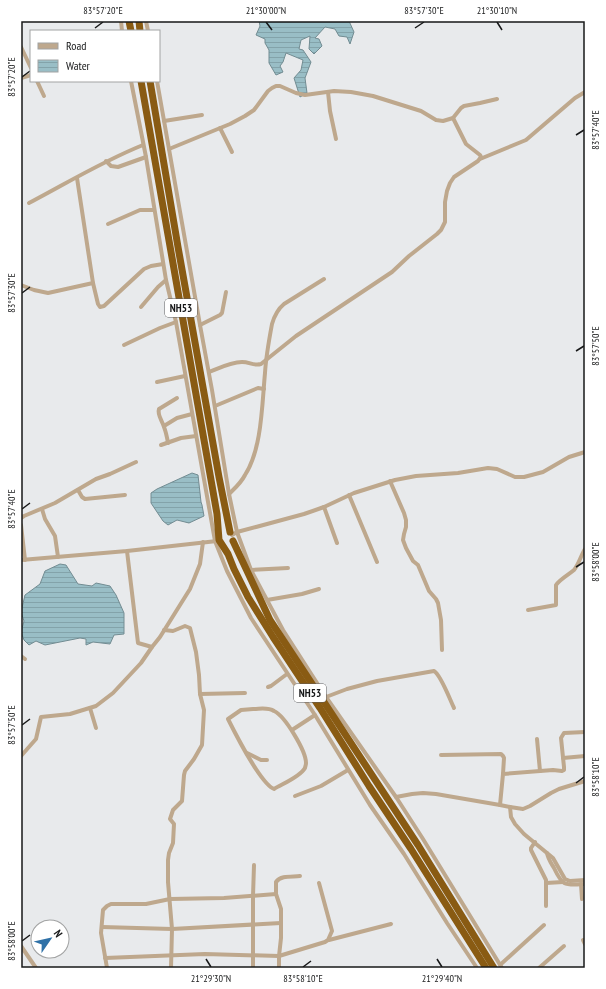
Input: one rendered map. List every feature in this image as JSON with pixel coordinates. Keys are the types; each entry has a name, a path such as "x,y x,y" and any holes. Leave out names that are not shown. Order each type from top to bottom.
{"highway":[{"name":"NH53","path":"141,82 217,514 219,540 248,597 369,786 412,849 486,968"},
{"name":"NH53","path":"150,82 219,477 233,535 270,620 499,967"},
{"path":"225,532 233,535 229,545 219,540 225,532"}],"street":[{"path":"21,47 30,66"},
{"path":"37,82 44,96"},
{"path":"131,82 146,157 166,280 176,322 196,436 227,571 251,618 315,715 370,805 404,854 477,968"},
{"path":"157,82 215,406 229,494 233,535 283,630 326,697 418,831 499,967 544,925"},
{"path":"169,149 245,116 254,110 268,91 276,86 305,95 334,91 373,96 424,112 436,120 443,121 453,118 464,106 497,99"},
{"path":"328,92 330,111 336,139"},
{"path":"209,372 223,366 242,362 254,365 261,364 286,342 392,272 441,230 445,222 445,202 450,183 454,178 480,159 526,140 585,92"},
{"path":"164,121 202,116"},
{"path":"453,118 464,140 480,155 480,159"},
{"path":"220,128 232,152"},
{"path":"29,203 106,161 143,145"},
{"path":"106,161 111,166 118,167 146,157"},
{"path":"77,178 93,283 100,307 104,306 144,269 151,266 164,264"},
{"path":"108,224 140,210 154,210"},
{"path":"229,494 239,485 252,463 260,427 266,360 272,324 282,306 288,300 324,279"},
{"path":"141,307 166,280"},
{"path":"21,286 48,293 93,283"},
{"path":"200,325 222,313 226,292"},
{"path":"124,345 176,322"},
{"path":"157,382 185,376"},
{"path":"215,406 258,388 264,389"},
{"path":"168,443 164,426 158,413 159,409 177,398"},
{"path":"164,426 177,418 192,414"},
{"path":"161,445 181,438 196,436"},
{"path":"233,535 304,514 324,507 349,495 390,481 416,476 458,473 488,468 497,469 515,477 524,477 543,472 569,458 585,452"},
{"path":"21,518 55,504 96,479 136,462"},
{"path":"390,481 406,520 404,534 406,548 413,561 418,565 429,591 438,603 441,620 442,650"},
{"path":"78,490 85,499 125,495"},
{"path":"349,495 377,562"},
{"path":"324,507 337,543"},
{"path":"42,509 45,518 55,536 58,557"},
{"path":"21,525 23,560 127,551 219,540"},
{"path":"21,756 36,739 41,718 70,714 96,706 113,693 141,663 160,637 190,589 200,564 203,542"},
{"path":"528,610 556,605 556,585 573,570 585,549"},
{"path":"127,551 138,643 152,647"},
{"path":"251,570 288,568"},
{"path":"266,600 302,594 319,589"},
{"path":"164,630 173,631 186,626 190,628 196,652 200,694 204,710 202,745 185,771 182,801 173,810 170,818 174,824 173,843 168,860 172,929 171,968"},
{"path":"326,697 377,681 434,671 437,673 454,708"},
{"path":"268,687 272,686 287,674"},
{"path":"200,694 245,693"},
{"path":"90,708 96,728"},
{"path":"269,708 276,711 292,730 305,757 306,764 303,772 274,789 268,785 245,752 228,719 241,710 269,708"},
{"path":"292,730 315,715"},
{"path":"503,774 564,770 561,738 562,734 585,732"},
{"path":"537,738 540,771"},
{"path":"245,752 261,760 267,760"},
{"path":"441,755 502,755 504,758 500,805"},
{"path":"563,758 585,756"},
{"path":"295,796 321,786 348,770"},
{"path":"396,797 423,793 436,794 523,809 555,791 585,782"},
{"path":"510,807 511,817 515,824 524,834 556,861 564,881 569,884 583,884 582,899"},
{"path":"535,842 531,848 545,877 546,906"},
{"path":"253,968 254,865"},
{"path":"279,968 281,909 276,894 276,882 278,878 300,876"},
{"path":"546,883 585,880"},
{"path":"319,884 332,931 328,940"},
{"path":"107,968 101,933 103,910 111,904 146,904 170,899 224,898 276,894"},
{"path":"102,928 172,929 281,923"},
{"path":"105,958 205,954 279,956 328,940 391,924"},
{"path":"21,946 36,968"},
{"path":"539,968 564,946"}],"water":[{"path":"259,21 349,21 354,32 350,44 347,37 339,36 335,29 325,27 315,38 319,39 322,46 314,54 309,49 310,36 301,40 299,49 303,50 311,62 305,78 307,93 300,97 294,78 301,70 303,60 286,53 280,66 283,72 276,75 269,63 269,50 265,43 265,39 256,35 260,26"},
{"path":"192,473 198,475 204,516 189,523 177,520 168,525 163,521 151,503 151,493"},
{"path":"60,564 66,565 78,584 92,586 96,583 110,586 124,613 124,634 114,635 110,644 93,642 86,645 86,639 80,638 45,645 36,641 29,645 24,640 21,632 24,621 21,612 25,595 40,584 45,571"}]}
